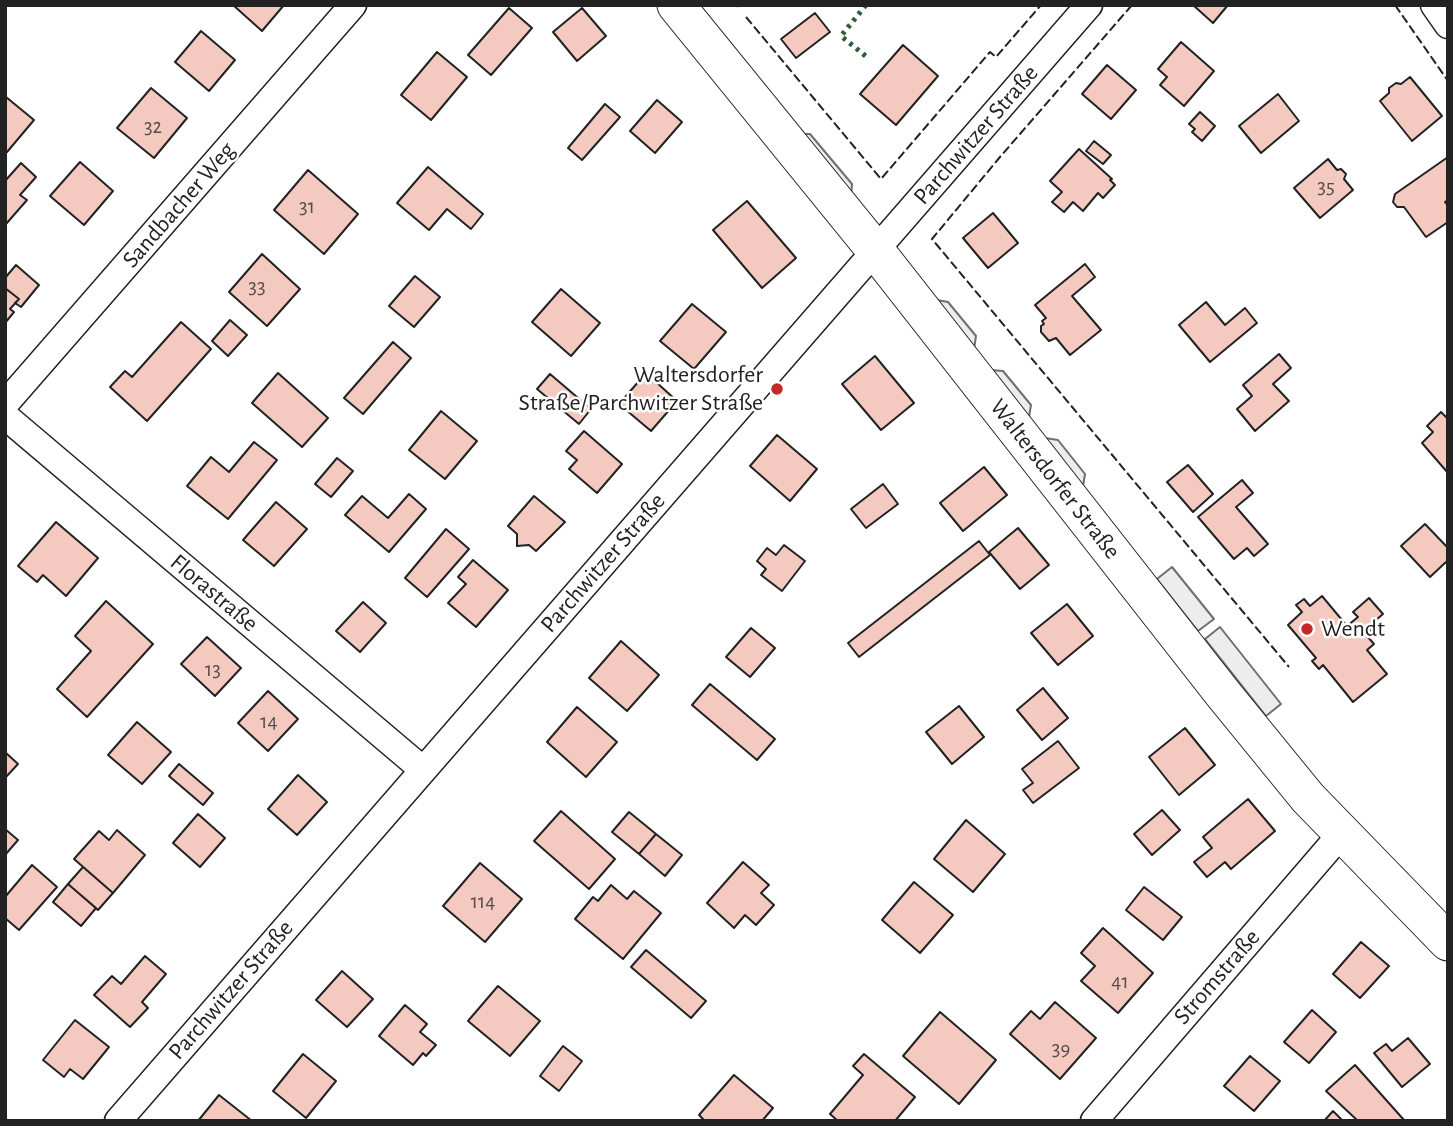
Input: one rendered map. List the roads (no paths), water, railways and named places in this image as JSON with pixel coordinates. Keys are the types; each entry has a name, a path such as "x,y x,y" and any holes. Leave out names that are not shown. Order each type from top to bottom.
{"street":[{"name":"Sandbacher Weg","path":"5,404 354,5"},
{"name":"Waltersdorfer Straße","path":"676,5 876,251 1308,798 1448,942"},
{"name":"Parchwitzer Straße","path":"118,1121 1088,5"},
{"path":"1434,5 1448,25"},
{"name":"Florastraße","path":"5,416 422,769"},
{"name":"Stromstraße","path":"1094,1121 1342,833"}],"place":[{"name":"Waltersdorfer Straße/Parchwitzer Straße","path":"777,389"},
{"name":"Wendt","path":"1307,629"}]}
